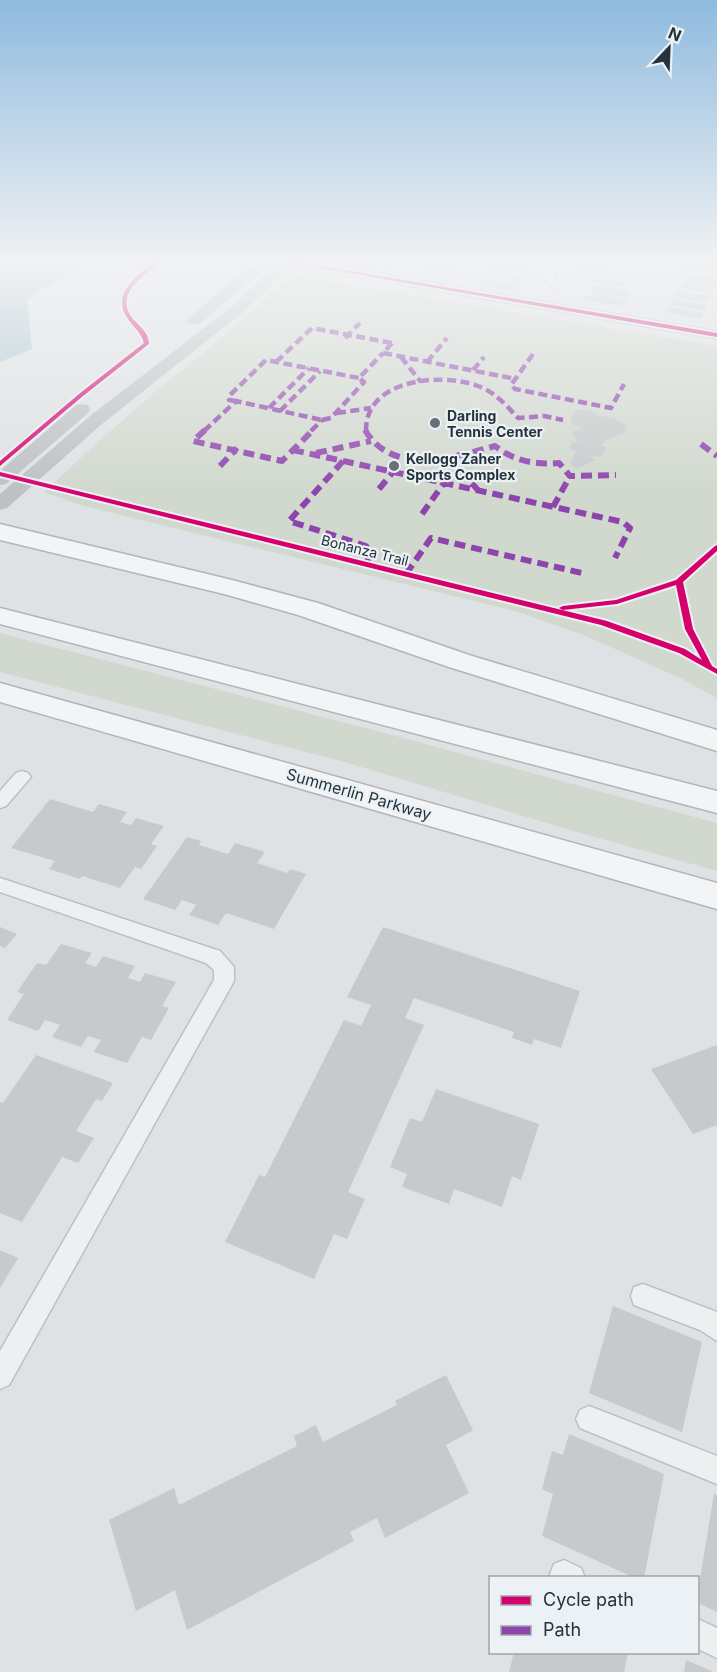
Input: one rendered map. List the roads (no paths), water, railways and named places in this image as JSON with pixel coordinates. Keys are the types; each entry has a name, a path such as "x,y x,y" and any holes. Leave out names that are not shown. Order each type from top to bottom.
{"highway":[{"path":"0,532 308,609 459,661 717,741"},
{"path":"0,616 717,802"},
{"name":"Summerlin Parkway","path":"0,692 717,896"},
{"path":"0,709 267,767"}],"main road":[{"path":"0,504 96,420 202,337"},
{"path":"0,480 75,414 167,343"}],"street":[{"path":"0,802 22,777"},
{"path":"0,885 213,957 224,967 224,981 0,1376"},
{"path":"643,1296 708,1320 717,1328"},
{"path":"589,1419 717,1470"},
{"path":"699,1634 717,1643"}],"water":[{"path":"0,337 31,337 32,349 0,362"}],"place":[{"name":"Darling Tennis Center","path":"435,423"},
{"name":"Kellogg Zaher Sports Complex","path":"394,466"}]}
